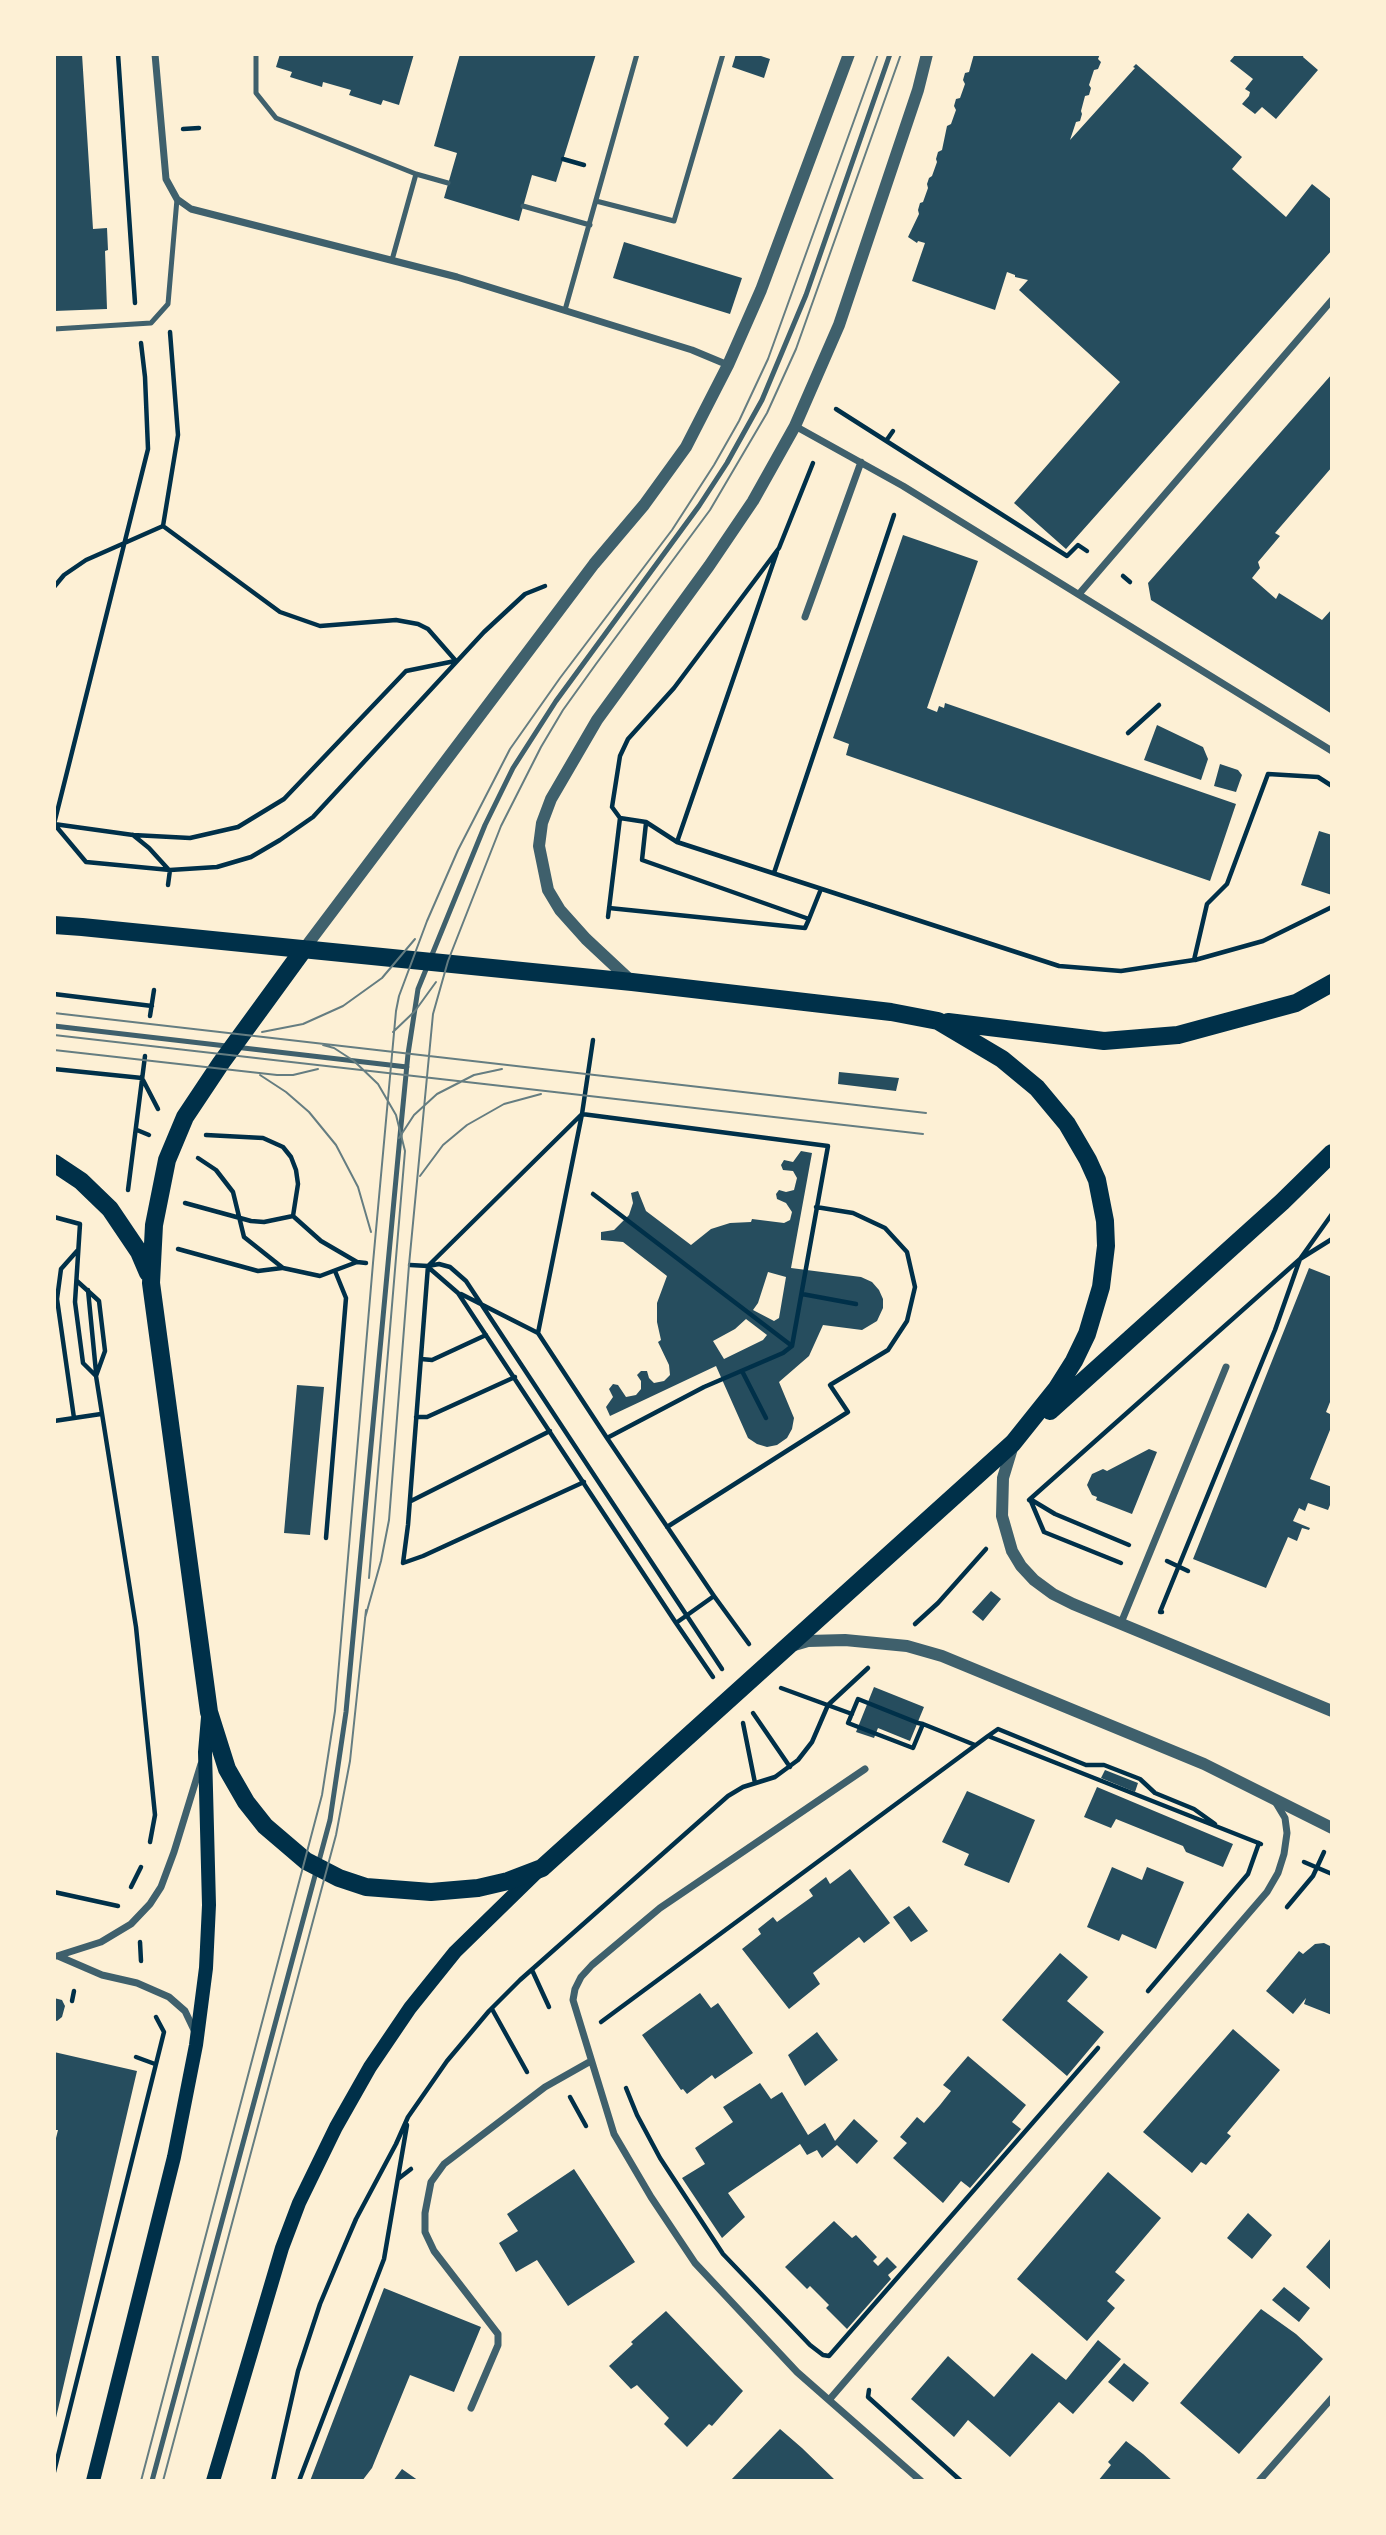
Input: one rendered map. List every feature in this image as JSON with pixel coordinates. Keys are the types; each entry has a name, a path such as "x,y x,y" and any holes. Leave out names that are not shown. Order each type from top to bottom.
{"main road":[{"path":"54,925 632,982 891,1012 937,1021 1104,1041 1178,1035 1296,1003 1332,983"},
{"path":"304,949 185,1117 167,1160 153,1225 151,1283 209,1712 227,1769 265,1826 306,1861 339,1878 366,1887 431,1892 478,1888 508,1881 542,1868"},
{"path":"937,1021 1002,1059 1053,1105 1088,1160 1102,1202 1105,1221 1105,1266 1087,1334 1057,1388 1013,1443"},
{"path":"213,2481 282,2248 299,2203 336,2127 370,2067 410,2008 456,1952 542,1868 1282,1202 1332,1153"},
{"path":"54,1163 81,1181 110,1209 139,1252 151,1283"},
{"path":"93,2481 174,2157 196,2045 206,1968 209,1905 205,1752 209,1712"}],"street":[{"path":"155,54 166,178 177,200 191,209 391,260 565,310 692,350 727,365"},
{"path":"304,949 594,564 686,447 761,290 849,54"},
{"path":"632,982 586,939 548,890 539,846 542,823 551,799 597,720 753,501 795,426 839,325 918,90 927,54"},
{"path":"1079,594 1332,300"},
{"path":"795,426 861,462 1332,751"},
{"path":"805,617 861,462"},
{"path":"1121,1623 1226,1367"},
{"path":"1013,1443 1003,1478 1002,1516 1012,1551 1027,1573 1053,1594 1332,1711"},
{"path":"787,1647 823,1640 876,1642 923,1650 962,1663 1204,1764 1332,1828"},
{"path":"55,1955 101,1942 131,1924 150,1904 161,1887 174,1852 205,1752"},
{"path":"865,1769 660,1908 592,1965 575,1989 573,2000 614,2134 651,2197 695,2263 775,2350 920,2481"},
{"path":"829,2400 1266,1892 1278,1874 1287,1833 1285,1818 1277,1804 1262,1791"},
{"path":"55,1955 102,1975 137,1983 169,1997 185,2011 194,2031 196,2045"},
{"path":"471,2408 498,2345 498,2334 434,2251 425,2232 425,2213 431,2182 444,2164 545,2087 592,2061"},
{"path":"1259,2481 1332,2398"}],"lane":[{"path":"256,54 256,93 276,118 416,174 448,183"},
{"path":"565,310 637,54"},
{"path":"596,201 674,221 723,54"},
{"path":"152,2481 330,1821 346,1712 407,1067 415,1002 421,982 485,825 513,768 556,701 699,506 727,463 762,400 806,295 890,54"},
{"path":"391,260 416,174"},
{"path":"54,329 151,323 168,304 177,200"},
{"path":"523,206 590,225"},
{"path":"54,1026 407,1067"}],"path":[{"path":"54,824 148,449 145,377 138,324 118,54"},
{"path":"163,526 178,435 168,304"},
{"path":"836,409 1067,556 1078,545 1130,582"},
{"path":"886,441 893,431"},
{"path":"677,842 779,548 813,463"},
{"path":"774,873 894,515"},
{"path":"54,587 64,575 86,560 163,526"},
{"path":"163,526 280,612 320,626 396,620 418,624 428,629 456,661"},
{"path":"608,917 620,818 612,807 620,756 628,739 674,688 779,548"},
{"path":"54,824 86,862 170,870 217,867 251,857 313,817 484,632 525,594 548,584"},
{"path":"54,824 133,835 190,838 238,827 284,799 406,671 456,661"},
{"path":"1128,733 1159,705"},
{"path":"1194,960 1207,904 1227,884 1268,774 1318,778 1332,786"},
{"path":"620,818 646,822 677,842 1059,966 1121,971 1194,960 1263,940 1332,907"},
{"path":"646,822 642,860 809,919"},
{"path":"133,835 170,870"},
{"path":"168,885 170,870"},
{"path":"609,908 805,928 821,889"},
{"path":"54,994 152,1006"},
{"path":"538,1333 583,1114 593,1040"},
{"path":"54,1069 142,1078 132,1164"},
{"path":"583,1114 828,1146 792,1346 783,1353 704,1387 607,1438"},
{"path":"583,1114 428,1266 403,1563 584,1482"},
{"path":"137,1130 159,1140"},
{"path":"197,1134 263,1138 283,1147 296,1170 298,1184 293,1216"},
{"path":"193,1156 216,1170 225,1180 237,1205 244,1237 283,1268 320,1276 357,1262 321,1241 293,1216"},
{"path":"593,1194 792,1346"},
{"path":"667,1527 848,1412 830,1385 888,1350 907,1321 915,1287 907,1252 885,1228 853,1213 816,1207"},
{"path":"1160,1612 1275,1330 1300,1259 1332,1214"},
{"path":"239,1219 264,1222 293,1216"},
{"path":"80,1224 75,1302 83,1363 96,1376"},
{"path":"1030,1499 1300,1259 1332,1239"},
{"path":"74,1418 57,1299 61,1269 78,1250"},
{"path":"428,1266 439,1264 450,1267 466,1281 723,1670"},
{"path":"428,1266 458,1293 676,1623 714,1595"},
{"path":"326,1538 345,1298 335,1271"},
{"path":"77,1281 99,1301 105,1351 96,1376"},
{"path":"88,1290 101,1414 136,1627 155,1815 148,1850"},
{"path":"458,1293 538,1333 667,1527 751,1647"},
{"path":"802,1294 856,1304"},
{"path":"421,1359 432,1360 486,1335"},
{"path":"742,1371 766,1418"},
{"path":"416,1417 426,1417 514,1377"},
{"path":"54,1420 101,1414"},
{"path":"410,1502 550,1431"},
{"path":"1030,1499 1055,1514 1113,1539"},
{"path":"1030,1499 1044,1532 1122,1563 1129,1546"},
{"path":"1160,1558 1188,1571"},
{"path":"937,1603 973,1564"},
{"path":"273,2481 293,2388 320,2304 356,2219 397,2144 408,2117 447,2061 492,2009 532,1969 728,1796 743,1787 775,1777 790,1767 811,1742 828,1705 860,1675"},
{"path":"773,1678 781,1688 852,1714"},
{"path":"923,1724 914,1748 848,1723 858,1699 923,1724 975,1745"},
{"path":"745,1702 790,1767"},
{"path":"583,2035 998,1729 1086,1765 1104,1765 1140,1779 1155,1793 1194,1809 1218,1827"},
{"path":"988,1736 1267,1847"},
{"path":"1145,1995 1248,1874 1259,1843"},
{"path":"1284,1911 1308,1882 1324,1853"},
{"path":"127,1895 144,1859"},
{"path":"1300,1860 1332,1874"},
{"path":"1227,1884 1236,1888"},
{"path":"54,1892 120,1909 123,1900"},
{"path":"140,1938 141,1967"},
{"path":"682,1961 688,1969"},
{"path":"72,2001 74,1992"},
{"path":"492,2009 528,2075 539,2067"},
{"path":"54,2472 164,2032 154,2014"},
{"path":"600,2022 605,2034"},
{"path":"625,2084 647,2135 723,2254 816,2350 823,2356 829,2356 1105,2040"},
{"path":"136,2057 155,2064"},
{"path":"299,2481 384,2259 408,2117"},
{"path":"398,2179 420,2162"},
{"path":"790,2324 796,2318"},
{"path":"875,2383 868,2397 961,2481"}],"building":[{"path":"54,54 82,54 93,229 107,228 107,309 54,311"},
{"path":"280,54 414,54 399,105 383,100 381,105 349,95 351,90 323,82 322,87 290,77 292,72 276,67"},
{"path":"460,54 596,54 556,182 532,175 519,221 444,198 457,153 434,146"},
{"path":"736,54 755,54 770,59 764,78 732,67"},
{"path":"974,54 1100,54 1098,59 1101,62 1098,69 1094,70 1089,95 1085,96 1080,121 1076,122 1070,140 1136,64 1242,157 1232,169 1286,217 1312,184 1332,200 1332,250 1066,549 1014,503 1120,382 1019,290 1028,280 1007,272 995,310 912,281 925,243 917,243 908,237 919,214 920,203 923,202 928,188 938,152 942,150 947,126 951,124 956,110 956,99 960,98 965,84 965,73 969,72"},
{"path":"1236,54 1304,54 1303,57 1318,70 1276,119 1262,107 1255,114 1242,104 1250,92 1245,89 1253,79 1230,61"},
{"path":"624,242 742,278 730,314 613,278"},
{"path":"1332,374 1332,467 1275,533 1280,536 1258,562 1260,568 1252,578 1276,599 1279,593 1322,620 1332,609 1332,714 1151,600 1148,583"},
{"path":"903,535 978,561 927,708 937,712 939,706 944,708 945,703 1236,804 1210,881 846,755 849,744 833,738"},
{"path":"1157,725 1203,747 1208,759 1201,780 1144,760"},
{"path":"1220,764 1238,770 1242,775 1236,792 1214,786"},
{"path":"1319,831 1332,835 1332,895 1301,885"},
{"path":"839,1072 899,1078 896,1091 838,1084"},
{"path":"801,1151 812,1153 791,1268 861,1277 872,1282 883,1299 883,1308 877,1321 862,1330 823,1325 809,1356 779,1382 794,1418 787,1438 777,1445 767,1447 748,1438 716,1366 610,1416 606,1407 613,1397 609,1389 613,1384 618,1385 626,1397 636,1395 641,1389 641,1381 637,1375 641,1371 647,1371 654,1383 664,1381 670,1375 669,1365 658,1342 661,1340 657,1322 657,1303 667,1276 623,1242 601,1240 601,1232 614,1230 629,1215 633,1203 631,1193 638,1191 646,1211 691,1245 711,1229 730,1223 751,1222 752,1219 784,1223 790,1220 792,1212 786,1203 777,1199 776,1194 779,1190 794,1190 797,1178 793,1171 783,1170 781,1165 784,1160 793,1162","holes":["768,1272 786,1277 779,1318 774,1321 753,1310","746,1319 767,1335 763,1340 724,1359 713,1341 735,1329"]},
{"path":"1309,1268 1332,1277 1332,1397 1326,1412 1332,1415 1332,1425 1310,1479 1332,1487 1332,1500 1328,1510 1308,1503 1305,1511 1299,1508 1293,1521 1310,1528 1302,1528 1297,1541 1288,1537 1266,1588 1193,1559"},
{"path":"297,1385 324,1387 310,1535 284,1533"},
{"path":"1149,1449 1157,1452 1132,1514 1096,1500 1097,1497 1092,1495 1087,1485 1092,1474 1103,1469 1107,1471"},
{"path":"991,1591 1001,1599 983,1621 972,1612"},
{"path":"874,1687 924,1707 910,1741 878,1728 874,1738 856,1732"},
{"path":"1105,1770 1138,1783 1135,1792 1101,1778"},
{"path":"1097,1787 1233,1844 1223,1867 1186,1852 1183,1846 1116,1819 1111,1828 1084,1817"},
{"path":"967,1791 1035,1820 1009,1883 964,1865 969,1854 942,1842"},
{"path":"1112,1867 1142,1880 1147,1867 1184,1882 1156,1949 1122,1934 1119,1941 1087,1927"},
{"path":"850,1869 890,1923 864,1943 859,1937 813,1973 820,1984 789,2009 742,1949 761,1934 758,1929 773,1917 777,1922 813,1896 809,1890 826,1877 830,1884"},
{"path":"909,1906 928,1931 911,1942 893,1917"},
{"path":"1324,1943 1332,1947 1332,2015 1304,2004 1306,1998 1293,2014 1266,1991 1299,1951 1303,1954 1315,1944"},
{"path":"1060,1953 1088,1977 1067,2001 1104,2032 1067,2076 1002,2020"},
{"path":"700,1993 711,2008 718,2003 753,2053 715,2079 712,2075 687,2094 681,2090 642,2035"},
{"path":"54,1998 62,2000 65,2006 62,2017 57,2021 54,2020"},
{"path":"1233,2029 1280,2070 1227,2133 1231,2136 1206,2165 1201,2162 1192,2173 1143,2132"},
{"path":"817,2032 838,2060 805,2086 788,2055"},
{"path":"54,2052 137,2071 55,2422 54,2146 58,2130 54,2130"},
{"path":"968,2056 1026,2105 1012,2122 1021,2129 970,2188 961,2181 943,2203 893,2158 907,2143 900,2137 917,2117 924,2123 951,2091 943,2085"},
{"path":"760,2083 771,2099 782,2092 808,2135 825,2123 835,2141 854,2119 878,2141 857,2164 837,2145 822,2158 817,2150 807,2155 800,2144 728,2193 745,2217 722,2238 682,2178 705,2164 695,2148 733,2122 723,2107"},
{"path":"574,2169 635,2262 568,2306 537,2260 516,2272 499,2243 518,2231 507,2214"},
{"path":"1108,2172 1161,2218 1115,2272 1125,2280 1107,2301 1115,2308 1087,2341 1017,2279"},
{"path":"1248,2213 1272,2235 1252,2259 1227,2238"},
{"path":"834,2221 852,2238 856,2235 877,2257 873,2261 878,2266 887,2257 897,2267 888,2275 891,2279 847,2329 826,2308 829,2305 810,2286 807,2289 785,2267"},
{"path":"1332,2237 1332,2291 1306,2267"},
{"path":"1284,2287 1310,2308 1299,2322 1272,2300"},
{"path":"384,2288 481,2327 454,2392 410,2375 372,2468 362,2481 310,2481"},
{"path":"1261,2309 1296,2334 1323,2359 1239,2454 1180,2403"},
{"path":"666,2311 743,2391 712,2426 709,2424 687,2447 664,2424 669,2418 637,2385 631,2389 609,2366"},
{"path":"1098,2340 1121,2359 1073,2414 1059,2402 1010,2457 968,2420 954,2437 911,2399 948,2356 994,2397 1032,2353 1066,2380"},
{"path":"1124,2363 1149,2383 1133,2402 1108,2382"},
{"path":"780,2429 802,2448 836,2481 730,2481"},
{"path":"1126,2441 1173,2481 1098,2481 1111,2465 1108,2462"},
{"path":"402,2469 419,2481 393,2481"}],"tram line":[{"path":"141,2481 322,1795 335,1711 399,996 427,921 458,850 510,749 672,530 739,421 768,359 878,54"},
{"path":"365,1618 389,1520 409,1265 433,1014 448,961 501,826 541,747 563,710 710,510 767,413 796,349 901,54"},
{"path":"262,1032 303,1024 343,1006 382,978 415,939"},
{"path":"393,1032 415,1011 436,982"},
{"path":"54,1013 926,1113"},
{"path":"54,1035 923,1134"},
{"path":"323,1045 334,1048 354,1061 378,1084 396,1115 405,1151 369,1578"},
{"path":"54,1050 277,1075 293,1075 318,1069"},
{"path":"399,1138 414,1115 437,1094 474,1075 502,1069"},
{"path":"260,1075 286,1092 309,1112 336,1145 358,1187 371,1232"},
{"path":"420,1176 443,1145 467,1125 504,1104 541,1094"},
{"path":"163,2481 336,1835 350,1761 366,1610"}]}
